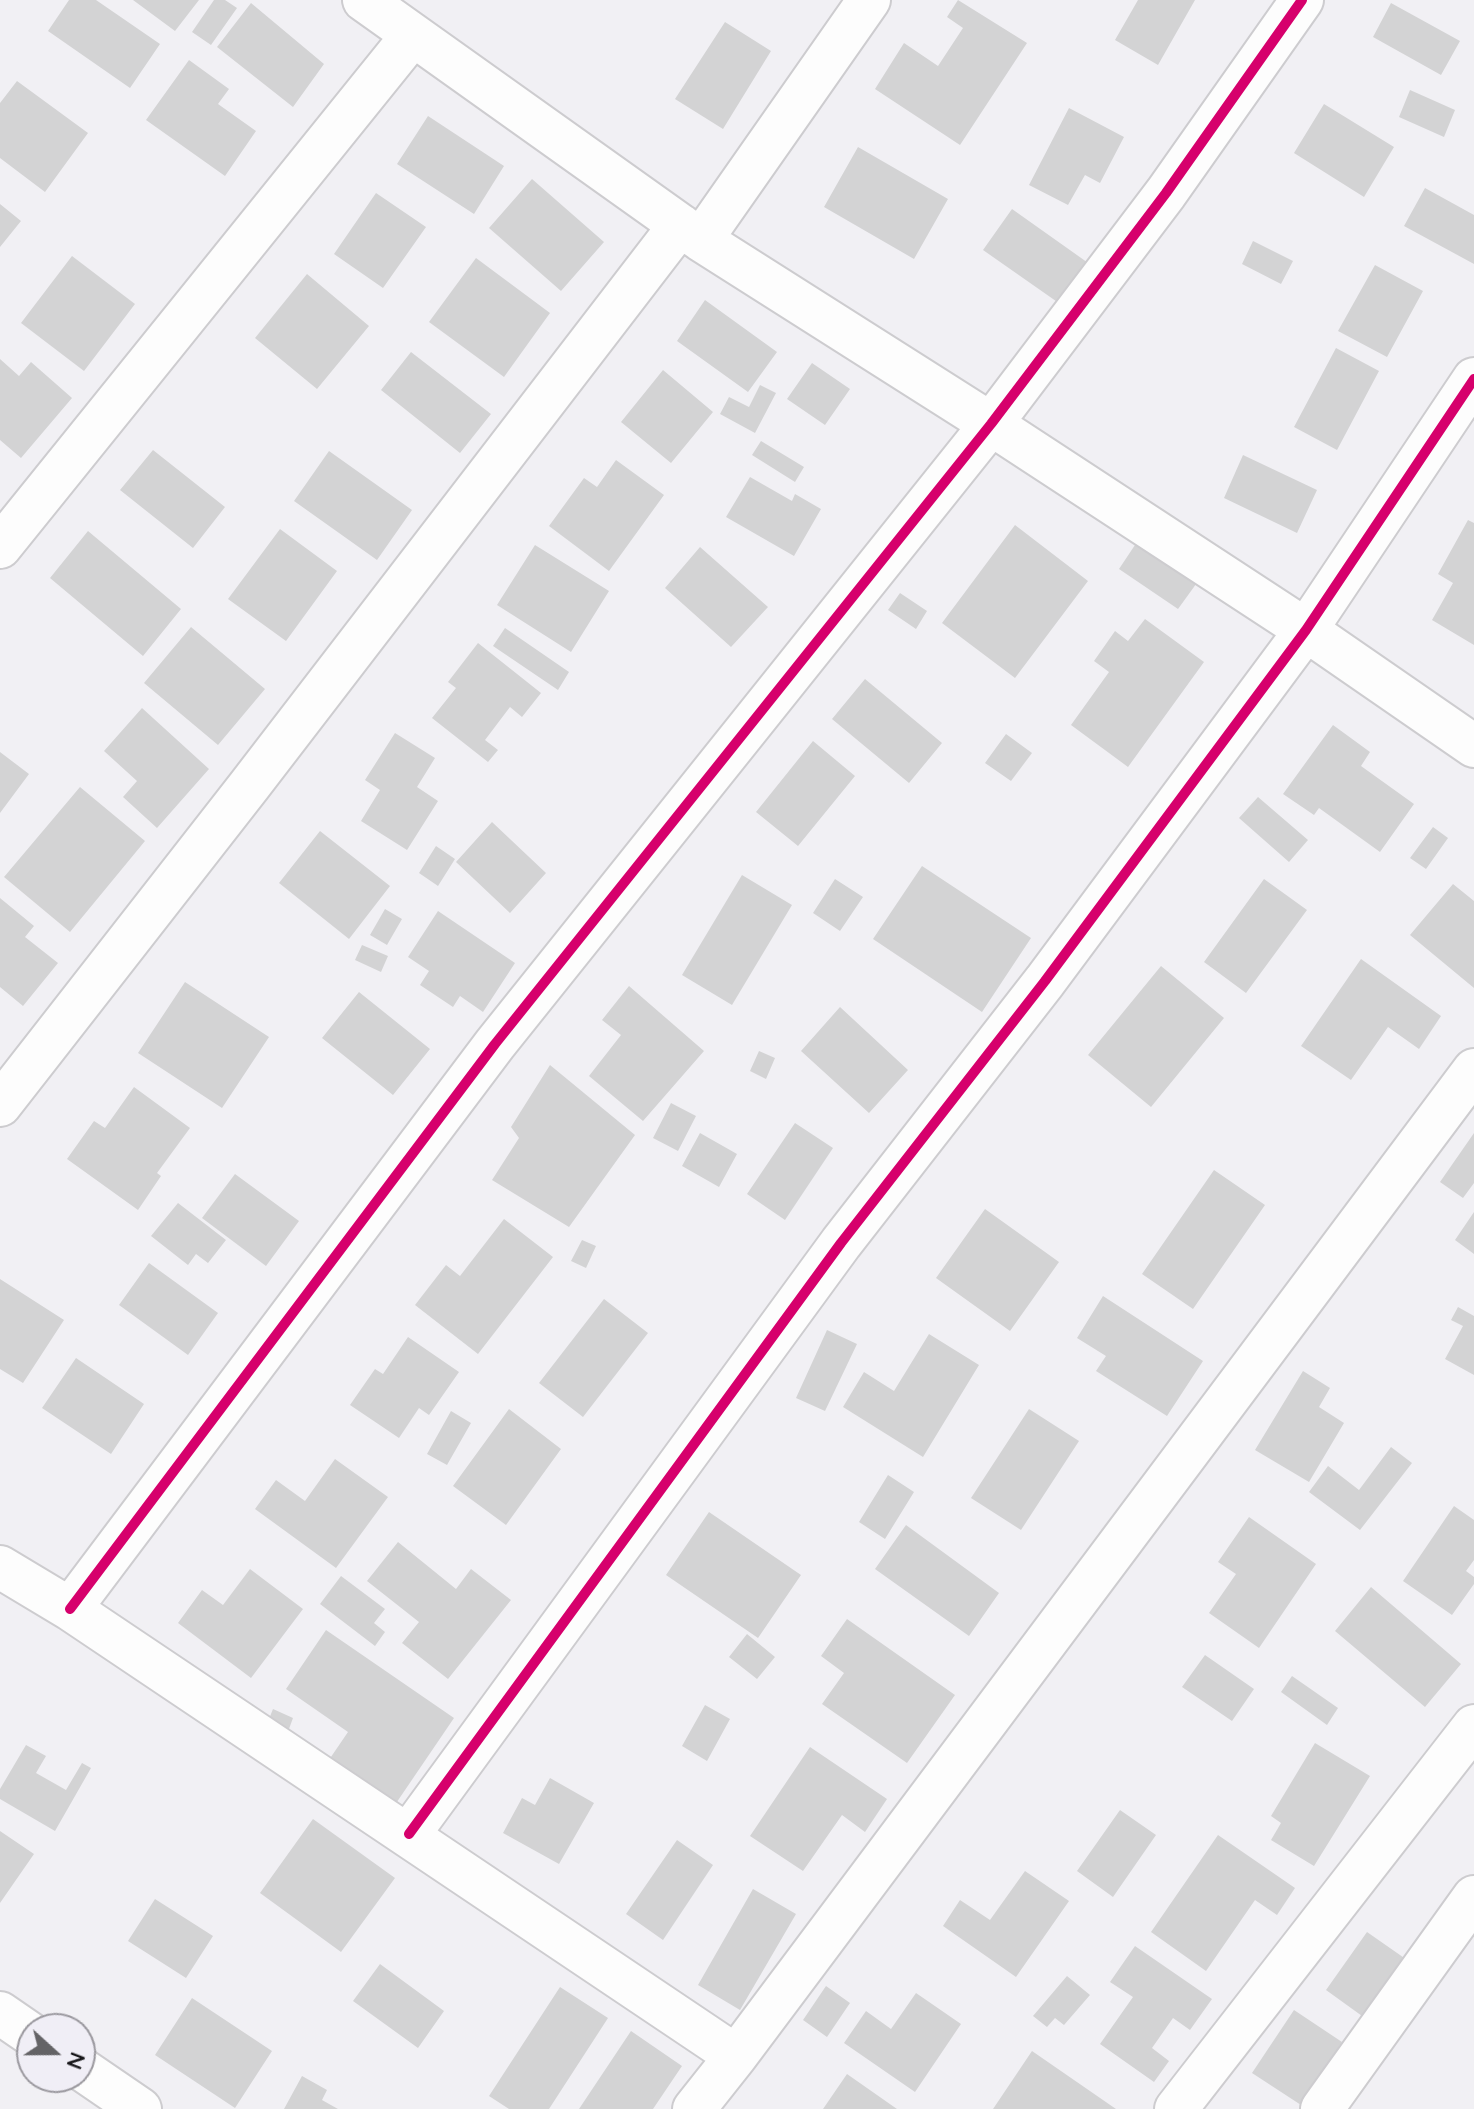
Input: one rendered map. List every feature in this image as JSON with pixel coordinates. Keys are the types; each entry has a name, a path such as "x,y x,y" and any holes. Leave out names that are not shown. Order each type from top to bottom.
{"street":[{"path":"364,0 690,233 991,424 1306,630 1474,746"},
{"path":"0,1105 690,233 869,0"},
{"path":"70,1609 495,1044 991,424 1166,193 1302,0"},
{"path":"0,547 412,36"},
{"path":"409,1834 841,1243 1045,981 1306,630 1474,379"},
{"path":"694,2109 1474,1070"},
{"path":"0,1567 70,1609 409,1834 736,2056"},
{"path":"1176,2109 1474,1726"},
{"path":"1322,2109 1474,1897"},
{"path":"96,2079 140,2109"}],"building":[{"path":"69,0 96,0 160,44 130,88 48,31"},
{"path":"133,0 199,0 175,31"},
{"path":"214,0 225,0 237,8 211,45 192,32"},
{"path":"958,0 1027,43 960,145 875,89 904,43 938,66 963,28 947,17"},
{"path":"1138,0 1195,0 1158,65 1115,40"},
{"path":"251,3 324,64 293,107 217,47"},
{"path":"1391,3 1460,41 1441,75 1373,37"},
{"path":"725,22 771,51 723,129 675,99"},
{"path":"189,60 229,89 218,104 256,131 225,176 146,120"},
{"path":"17,81 88,133 45,192 0,158 0,103"},
{"path":"1410,90 1455,110 1444,137 1399,117"},
{"path":"1324,104 1394,147 1364,197 1294,153"},
{"path":"1069,108 1124,137 1100,183 1085,175 1068,205 1029,185"},
{"path":"428,116 504,166 474,214 397,164"},
{"path":"858,147 948,199 914,259 824,207"},
{"path":"532,179 604,242 561,291 489,228"},
{"path":"1425,188 1474,215 1474,264 1404,226"},
{"path":"376,193 426,227 383,288 334,254"},
{"path":"0,204 21,221 0,247"},
{"path":"1012,209 1091,265 1063,306 983,250"},
{"path":"1253,241 1293,261 1281,284 1242,264"},
{"path":"72,256 135,304 84,371 21,323"},
{"path":"476,258 550,313 504,377 429,322"},
{"path":"1375,265 1423,291 1387,357 1338,331"},
{"path":"307,274 369,326 317,389 255,338"},
{"path":"705,300 777,352 748,392 677,341"},
{"path":"1336,348 1379,371 1337,450 1294,427"},
{"path":"411,352 491,414 460,453 381,390"},
{"path":"0,359 19,376 31,362 72,398 21,458 0,440"},
{"path":"812,363 850,389 825,425 787,399"},
{"path":"663,370 713,412 671,463 621,422"},
{"path":"760,385 776,393 755,433 720,414 729,397 749,407"},
{"path":"761,441 804,467 795,482 752,455"},
{"path":"153,450 225,507 193,548 120,490"},
{"path":"329,451 412,510 377,560 294,501"},
{"path":"1243,455 1317,490 1297,533 1224,498"},
{"path":"616,460 664,495 609,571 549,526 584,478 597,487"},
{"path":"750,477 792,501 795,494 821,509 794,556 726,517"},
{"path":"1468,520 1474,523 1474,645 1432,620 1453,583 1438,574"},
{"path":"1015,525 1088,581 1015,678 942,623"},
{"path":"280,529 337,571 286,641 228,599"},
{"path":"88,531 181,609 143,656 50,578"},
{"path":"1139,539 1199,580 1178,609 1119,569"},
{"path":"535,545 609,591 571,652 497,605"},
{"path":"700,547 768,607 731,647 665,588"},
{"path":"900,593 927,611 916,629 888,610"},
{"path":"1145,619 1204,662 1128,767 1071,725 1109,672 1094,661 1115,631 1128,641"},
{"path":"191,627 265,689 218,745 144,683"},
{"path":"505,628 569,672 558,690 493,646"},
{"path":"478,643 541,693 522,717 510,707 485,740 498,750 488,762 432,718 456,688 448,682"},
{"path":"865,679 942,743 909,783 832,719"},
{"path":"142,708 209,769 157,828 123,797 137,781 104,751"},
{"path":"1333,725 1370,752 1361,766 1414,804 1380,852 1319,808 1314,815 1283,794"},
{"path":"395,733 435,758 417,787 438,801 407,850 361,821 380,790 365,780"},
{"path":"1006,734 1032,753 1011,781 985,763"},
{"path":"813,741 855,776 798,846 756,812"},
{"path":"0,752 29,774 0,813"},
{"path":"80,787 145,841 70,932 4,877"},
{"path":"1258,797 1308,840 1289,862 1239,818"},
{"path":"492,822 546,873 510,913 456,862"},
{"path":"1433,827 1448,838 1426,869 1410,858"},
{"path":"320,831 390,886 349,939 279,883"},
{"path":"436,846 455,859 438,886 419,873"},
{"path":"922,866 1031,938 982,1012 873,939"},
{"path":"742,875 792,905 732,1005 682,975"},
{"path":"835,879 863,897 840,931 813,913"},
{"path":"1264,879 1307,910 1246,993 1204,962"},
{"path":"1453,884 1474,901 1474,988 1410,935"},
{"path":"0,898 34,926 25,937 58,963 23,1006 0,987"},
{"path":"385,909 402,919 387,945 370,935"},
{"path":"438,911 515,963 483,1012 460,996 453,1007 420,985 429,971 408,957"},
{"path":"362,945 388,956 381,972 355,960"},
{"path":"1361,959 1441,1016 1419,1049 1388,1027 1351,1080 1301,1046"},
{"path":"1161,966 1224,1018 1151,1107 1088,1055"},
{"path":"185,982 269,1037 222,1108 138,1053"},
{"path":"629,986 704,1051 643,1121 589,1076 621,1035 602,1020"},
{"path":"359,992 430,1049 393,1095 322,1038"},
{"path":"840,1007 908,1070 869,1113 801,1051"},
{"path":"759,1051 775,1058 766,1079 750,1071"},
{"path":"550,1065 635,1135 569,1227 492,1180 519,1138 511,1127"},
{"path":"134,1087 190,1128 157,1173 161,1176 138,1210 67,1159 94,1121 105,1128"},
{"path":"671,1103 696,1116 678,1151 653,1138"},
{"path":"795,1123 833,1148 785,1220 747,1194"},
{"path":"700,1133 737,1154 719,1187 682,1166"},
{"path":"1474,1133 1474,1183 1463,1198 1440,1182"},
{"path":"1214,1170 1265,1205 1193,1309 1142,1274"},
{"path":"235,1174 299,1221 266,1266 202,1218"},
{"path":"178,1203 226,1240 208,1263 196,1254 188,1265 151,1236"},
{"path":"985,1209 1059,1262 1010,1331 936,1278"},
{"path":"1474,1212 1474,1254 1455,1240"},
{"path":"504,1219 553,1257 478,1354 415,1305 446,1265 460,1276"},
{"path":"582,1240 596,1246 586,1268 571,1261"},
{"path":"149,1263 218,1313 188,1355 119,1305"},
{"path":"0,1279 64,1320 23,1383 0,1369"},
{"path":"1103,1296 1203,1361 1167,1416 1096,1371 1106,1356 1077,1338"},
{"path":"604,1299 648,1333 583,1417 539,1383"},
{"path":"1458,1307 1474,1316 1474,1375 1445,1359 1463,1326 1451,1320"},
{"path":"827,1330 857,1344 825,1411 796,1398"},
{"path":"929,1334 979,1365 923,1457 843,1407 864,1372 894,1391"},
{"path":"408,1337 459,1372 429,1415 419,1408 399,1438 350,1405 375,1369 383,1374"},
{"path":"76,1358 144,1404 111,1454 42,1408"},
{"path":"1303,1371 1330,1388 1319,1407 1344,1423 1309,1482 1255,1450"},
{"path":"509,1409 561,1449 506,1525 453,1486"},
{"path":"1029,1409 1079,1441 1021,1530 971,1498"},
{"path":"451,1411 471,1423 447,1465 427,1454"},
{"path":"1391,1447 1412,1463 1360,1530 1309,1492 1328,1466 1359,1490"},
{"path":"335,1459 388,1497 336,1568 255,1509 276,1480 305,1501"},
{"path":"888,1475 914,1492 885,1539 859,1522"},
{"path":"1454,1506 1474,1520 1474,1560 1466,1571 1474,1577 1474,1584 1452,1615 1403,1581"},
{"path":"709,1512 801,1575 758,1638 666,1575"},
{"path":"1249,1517 1316,1564 1259,1648 1209,1613 1236,1574 1218,1562"},
{"path":"906,1525 999,1593 969,1636 875,1569"},
{"path":"398,1542 456,1589 471,1569 511,1600 448,1679 402,1643 419,1622 367,1581"},
{"path":"250,1569 303,1609 251,1678 178,1623 202,1590 223,1605"},
{"path":"341,1576 385,1609 374,1623 385,1632 375,1646 320,1604"},
{"path":"1371,1587 1461,1664 1425,1707 1335,1631"},
{"path":"847,1619 955,1695 907,1763 822,1704 844,1673 821,1656"},
{"path":"326,1630 454,1718 386,1818 320,1773 348,1732 286,1689"},
{"path":"747,1634 775,1657 757,1679 729,1657"},
{"path":"1205,1655 1254,1689 1232,1721 1182,1687"},
{"path":"1292,1676 1338,1708 1327,1725 1281,1692"},
{"path":"705,1705 730,1719 707,1761 682,1746"},
{"path":"273,1709 293,1718 286,1737 265,1729"},
{"path":"1315,1743 1370,1776 1314,1866 1271,1840 1281,1823 1271,1816"},
{"path":"26,1745 46,1756 36,1773 66,1790 82,1763 91,1768 55,1831 0,1799 0,1789"},
{"path":"810,1747 887,1799 865,1832 842,1815 803,1871 750,1836"},
{"path":"550,1778 594,1803 559,1864 503,1833 522,1798 535,1805"},
{"path":"1120,1810 1156,1835 1113,1897 1077,1871"},
{"path":"313,1819 395,1878 341,1952 260,1893"},
{"path":"0,1831 34,1854 0,1903"},
{"path":"1218,1835 1295,1888 1277,1915 1255,1900 1206,1971 1151,1932"},
{"path":"677,1840 713,1865 663,1940 626,1914"},
{"path":"1025,1871 1069,1901 1016,1977 943,1926 960,1900 990,1920"},
{"path":"753,1889 796,1914 740,2010 698,1985"},
{"path":"155,1899 213,1936 186,1978 128,1941"},
{"path":"1367,1932 1410,1962 1369,2021 1326,1990"},
{"path":"1135,1946 1212,1999 1190,2030 1173,2018 1152,2048 1169,2061 1154,2082 1100,2044 1133,1997 1110,1982"},
{"path":"380,1964 444,2011 418,2048 353,2001"},
{"path":"1067,1976 1090,1995 1064,2025 1055,2018 1047,2027 1033,2016"},
{"path":"826,1986 850,2003 827,2037 803,2020"},
{"path":"560,1987 608,2018 549,2109 509,2109 489,2096"},
{"path":"916,1993 961,2024 915,2092 844,2043 866,2011 891,2029"},
{"path":"192,1998 272,2051 235,2108 155,2055"},
{"path":"1294,2010 1342,2042 1301,2105 1252,2073"},
{"path":"631,2031 682,2066 653,2109 579,2109"},
{"path":"1032,2051 1116,2109 993,2109"},
{"path":"847,2074 897,2109 823,2109"},
{"path":"302,2076 327,2090 322,2100 338,2109 284,2109"}],"cycle path":[{"path":"70,1609 495,1044 991,424 1166,193 1302,0"},
{"path":"409,1834 841,1243 1045,981 1306,630 1474,379"}]}
